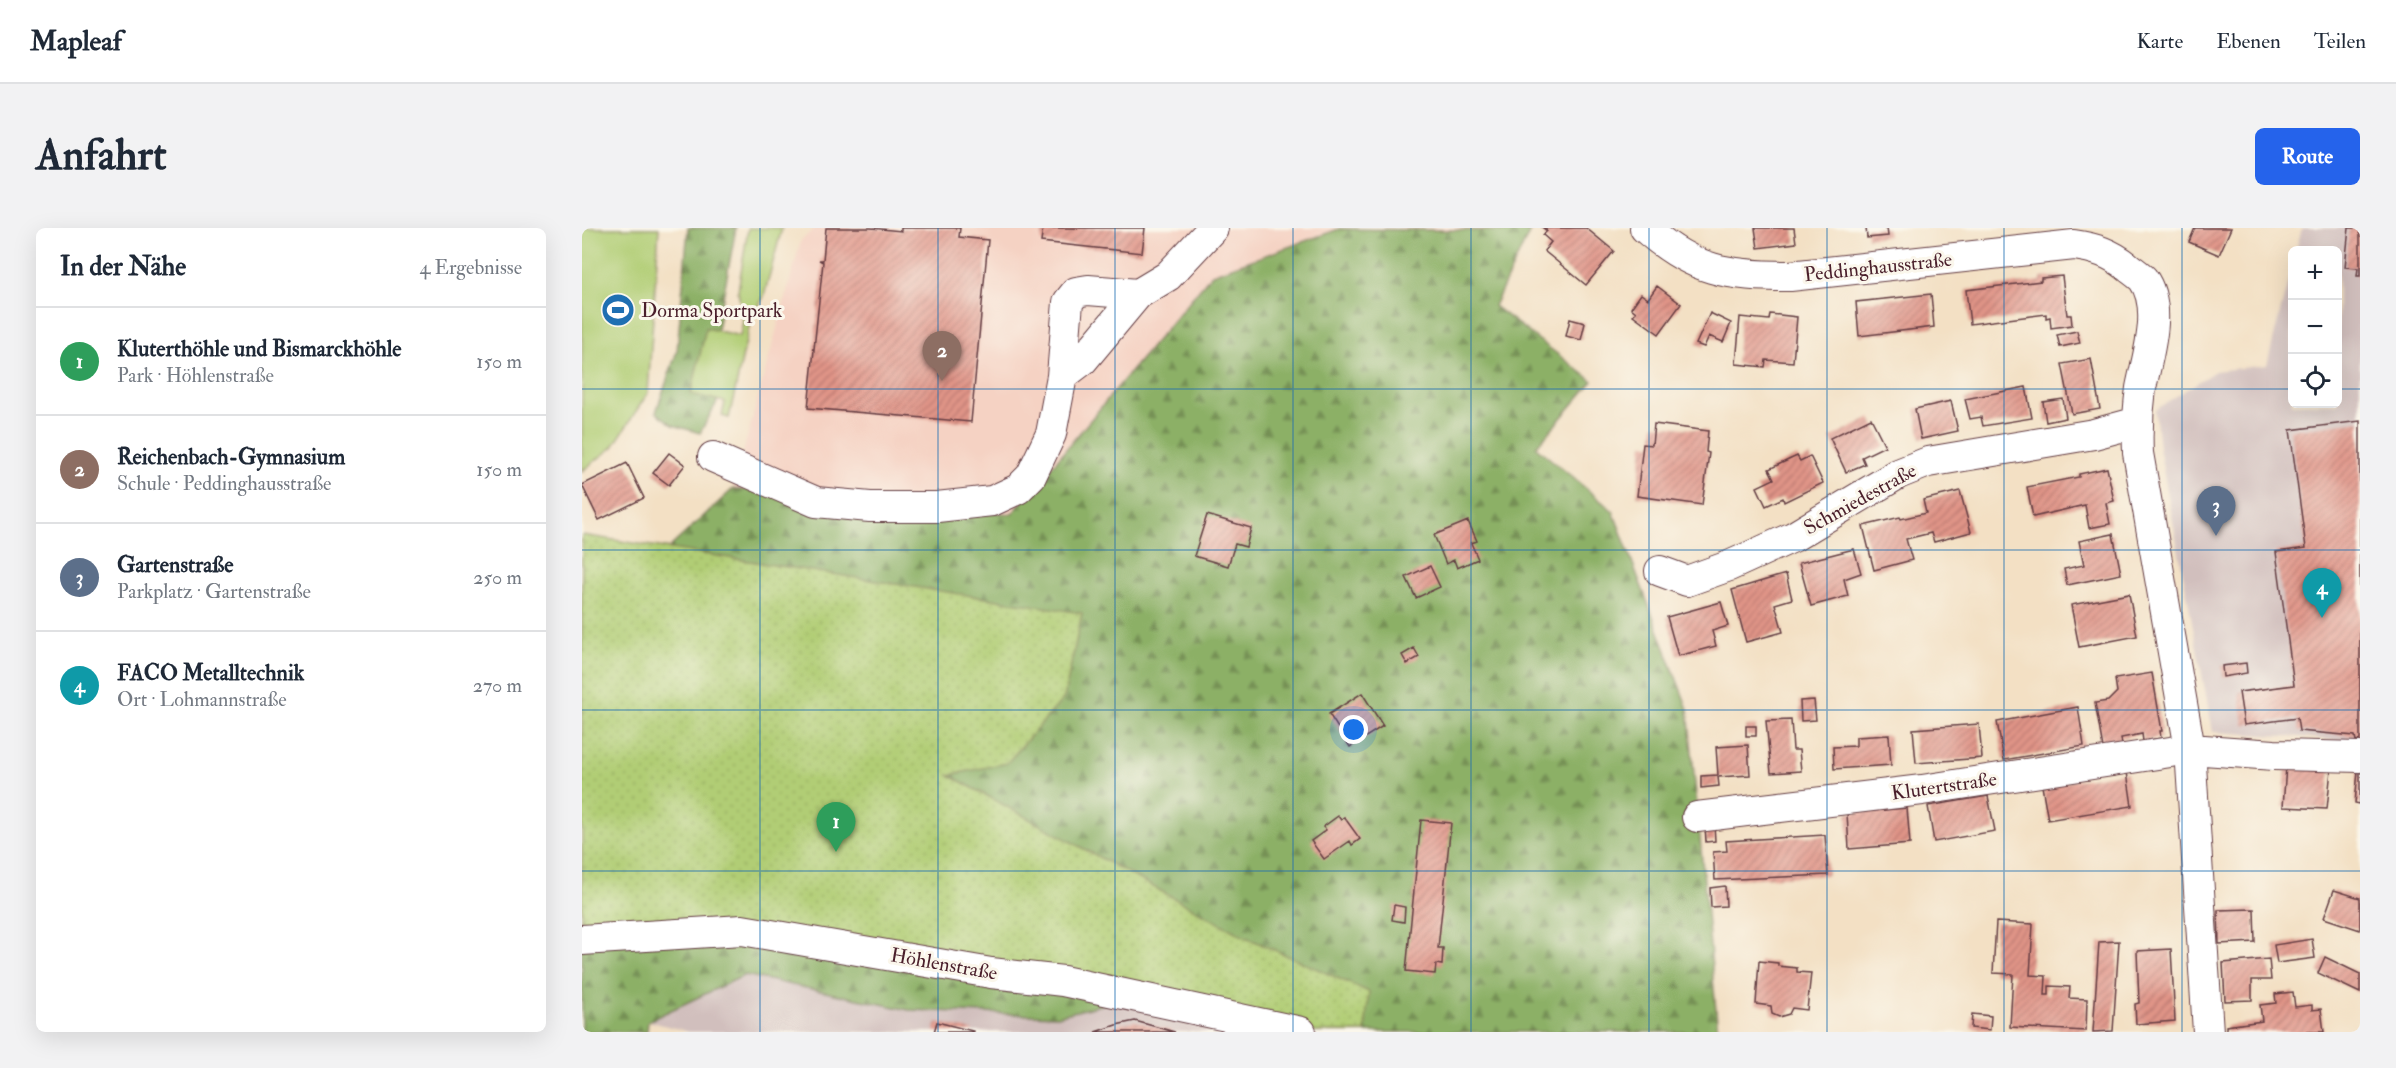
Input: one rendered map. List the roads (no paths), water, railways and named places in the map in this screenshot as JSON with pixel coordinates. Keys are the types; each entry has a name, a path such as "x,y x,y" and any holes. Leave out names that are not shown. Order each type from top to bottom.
{"street":[{"path":"1062,376 1083,360 1138,294 1168,276 1213,228"},
{"name":"Peddinghausstraße","path":"1645,228 1678,254 1717,271 1748,276 1790,276 2074,245 2099,249 2120,260 2143,279 2151,300 2153,328 2138,422 2140,476 2190,749 2208,1032"},
{"path":"714,457 816,502 892,507 937,507 992,501 1018,489 1031,476 1051,434 1062,376 1065,315 1068,302 1076,292 1088,290 1138,294"},
{"name":"Schmiedestraße","path":"1660,571 1687,581 1729,566 1793,537 1898,474 1928,462 2094,434 2138,422"},
{"name":"Klutertstraße","path":"1697,817 1922,790 2190,749 2274,755 2360,757"},
{"name":"Höhlenstraße","path":"582,940 742,930 991,973 1064,981 1301,1032"}],"place":[{"name":"Dorma Sportpark","path":"618,310"},
{"name":"Reichenbach-Gymnasium","path":"942,381"},
{"name":"Gartenstraße","path":"2216,536"},
{"name":"FACO Metalltechnik","path":"2322,618"},
{"name":"Kluterthöhle und Bismarckhöhle","path":"836,852"}]}
